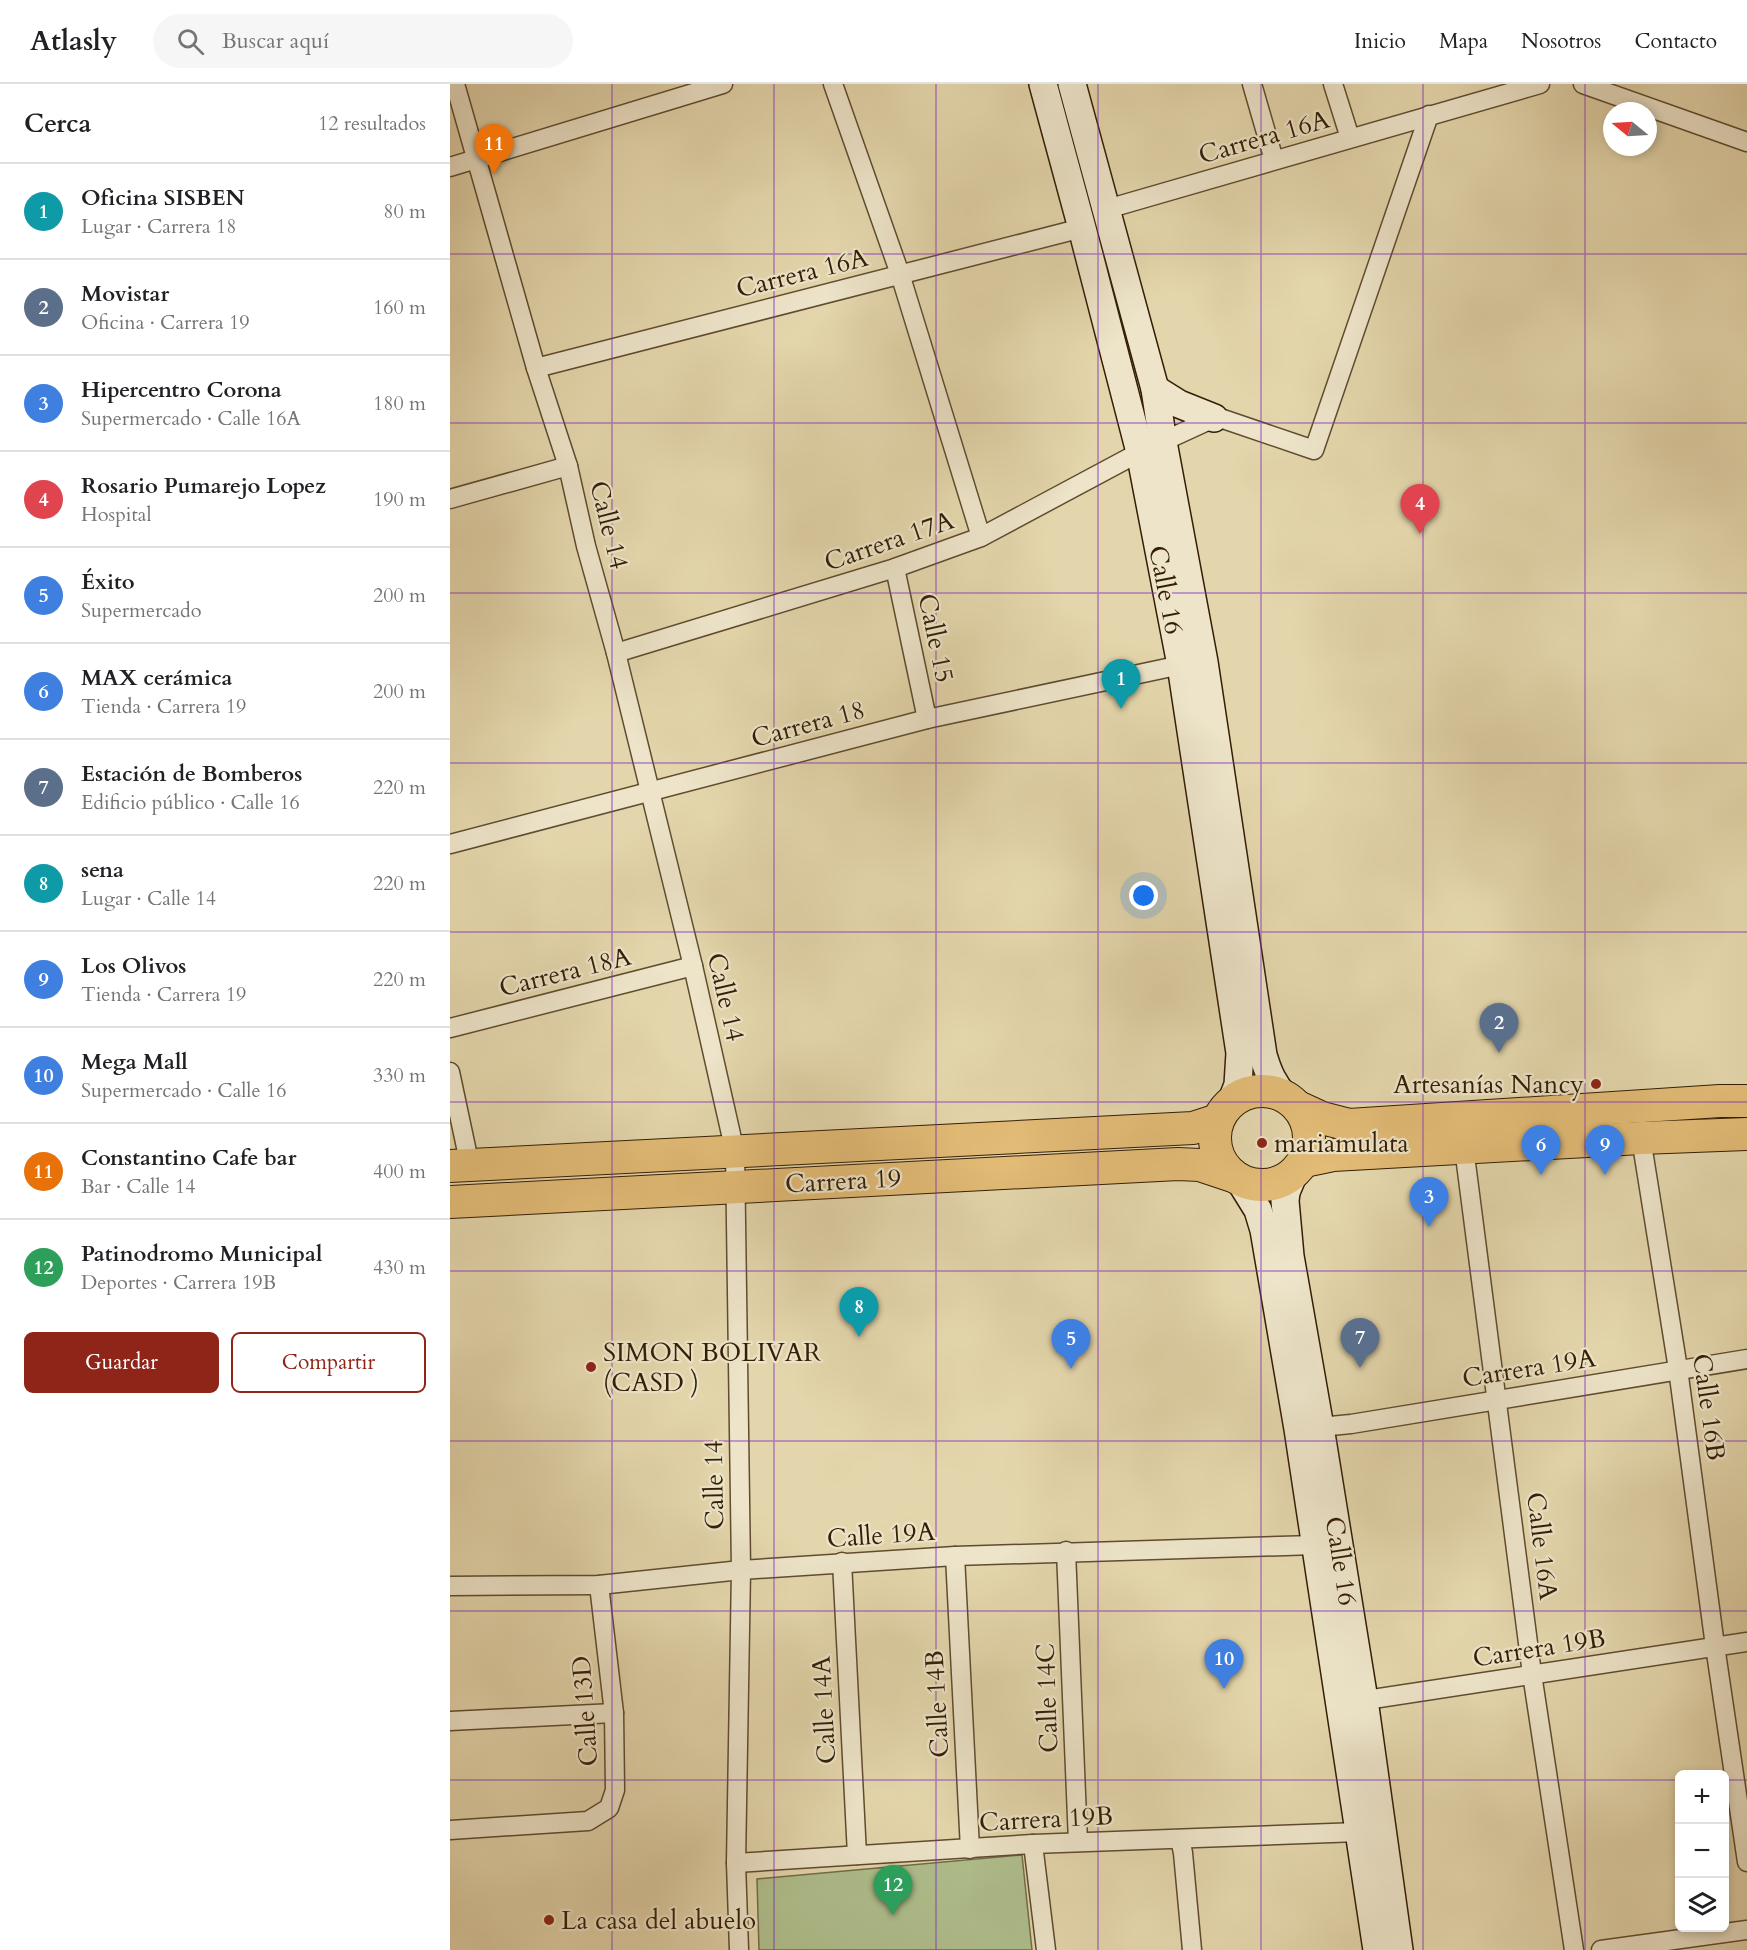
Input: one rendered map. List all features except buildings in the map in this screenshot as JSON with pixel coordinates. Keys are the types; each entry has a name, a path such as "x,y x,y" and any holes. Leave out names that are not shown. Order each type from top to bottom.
{"highway":[{"path":"1292,1102 1309,1129 1309,1145 1299,1167 1287,1179 1272,1185 1256,1185 1237,1178 1221,1163 1215,1146 1215,1137 1225,1112 1245,1094 1261,1091 1277,1093 1322,1118 1349,1125 1747,1101"},
{"name":"Carrera 19","path":"460,1166 1193,1128 1225,1112"},
{"path":"1299,1167 1333,1155 1747,1134"},
{"name":"Carrera 19","path":"450,1202 1178,1164 1200,1165 1237,1178"}],"main road":[{"name":"Calle 16","path":"1043,84 1082,228 1151,447 1204,662 1263,1055 1268,1074 1275,1086 1292,1102"},
{"name":"Calle 16","path":"1072,84 1155,389 1151,447 1181,665 1240,1053 1238,1085 1225,1112"},
{"path":"1155,389 1179,404 1214,418"},
{"name":"Calle 16","path":"1299,1167 1286,1192 1286,1220 1290,1256 1320,1427 1351,1702 1359,1832 1377,1950"},
{"name":"Calle 16","path":"1237,1178 1258,1210 1264,1230 1315,1545 1351,1702 1399,1950"}],"street":[{"name":"Calle 14","path":"455,84 536,368 568,466 586,546 651,791 735,1152 741,1569 736,1863 739,1950"},
{"path":"450,167 723,84"},
{"path":"833,84 900,274 981,537"},
{"path":"1252,84 1275,160"},
{"path":"1333,84 1350,138"},
{"name":"Carrera 16A","path":"1107,209 1540,84"},
{"path":"1583,84 1747,142"},
{"path":"1214,418 1314,450 1429,115"},
{"name":"Carrera 16A","path":"536,368 1082,228"},
{"name":"Carrera 17A","path":"616,653 896,568 981,537 1151,447 1214,418"},
{"path":"450,499 568,466"},
{"name":"Calle 15","path":"896,568 927,719"},
{"name":"Carrera 18","path":"450,844 927,719 1181,665"},
{"name":"Carrera 18A","path":"450,1028 693,966"},
{"path":"450,1072 460,1166"},
{"name":"Calle 16B","path":"1641,1138 1678,1369 1747,1862"},
{"name":"Calle 16A","path":"1464,1148 1532,1674 1574,1950"},
{"name":"Carrera 19A","path":"1320,1427 1351,1424 1747,1359"},
{"name":"Calle 19A","path":"450,1586 600,1585 741,1569 842,1562 1066,1551 1315,1545"},
{"name":"Calle 14C","path":"1066,1551 1078,1842"},
{"name":"Calle 14B","path":"955,1556 970,1849"},
{"name":"Calle 14A","path":"842,1562 857,1855"},
{"name":"Calle 13D","path":"450,1830 588,1821 609,1808 615,1790 614,1713 600,1585"},
{"name":"Carrera 19B","path":"1351,1702 1747,1642"},
{"path":"450,1721 614,1713"},
{"name":"Carrera 19B","path":"736,1863 1033,1844 1359,1832"},
{"path":"1180,1839 1184,1854 1192,1950"},
{"path":"1033,1844 1046,1950"},
{"path":"1600,1950 1747,1930"}],"green space":[{"path":"1022,1855 1032,1950 759,1950 757,1879"}],"place":[{"name":"Constantino Cafe bar","path":"494,174"},
{"name":"Rosario Pumarejo Lopez","path":"1420,534"},
{"name":"Oficina SISBEN","path":"1121,709"},
{"name":"Movistar","path":"1499,1053"},
{"name":"Artesanías Nancy","path":"1596,1084"},
{"name":"mariamulata","path":"1262,1143"},
{"name":"MAX cerámica","path":"1541,1175"},
{"name":"Los Olivos","path":"1605,1175"},
{"name":"Hipercentro Corona","path":"1429,1227"},
{"name":"sena","path":"859,1337"},
{"name":"SIMON BOLIVAR (CASD )","path":"591,1367"},
{"name":"Estación de Bomberos","path":"1360,1368"},
{"name":"Éxito","path":"1071,1369"},
{"name":"Mega Mall","path":"1224,1689"},
{"name":"Patinodromo Municipal","path":"893,1915"},
{"name":"La casa del abuelo","path":"549,1920"}]}
